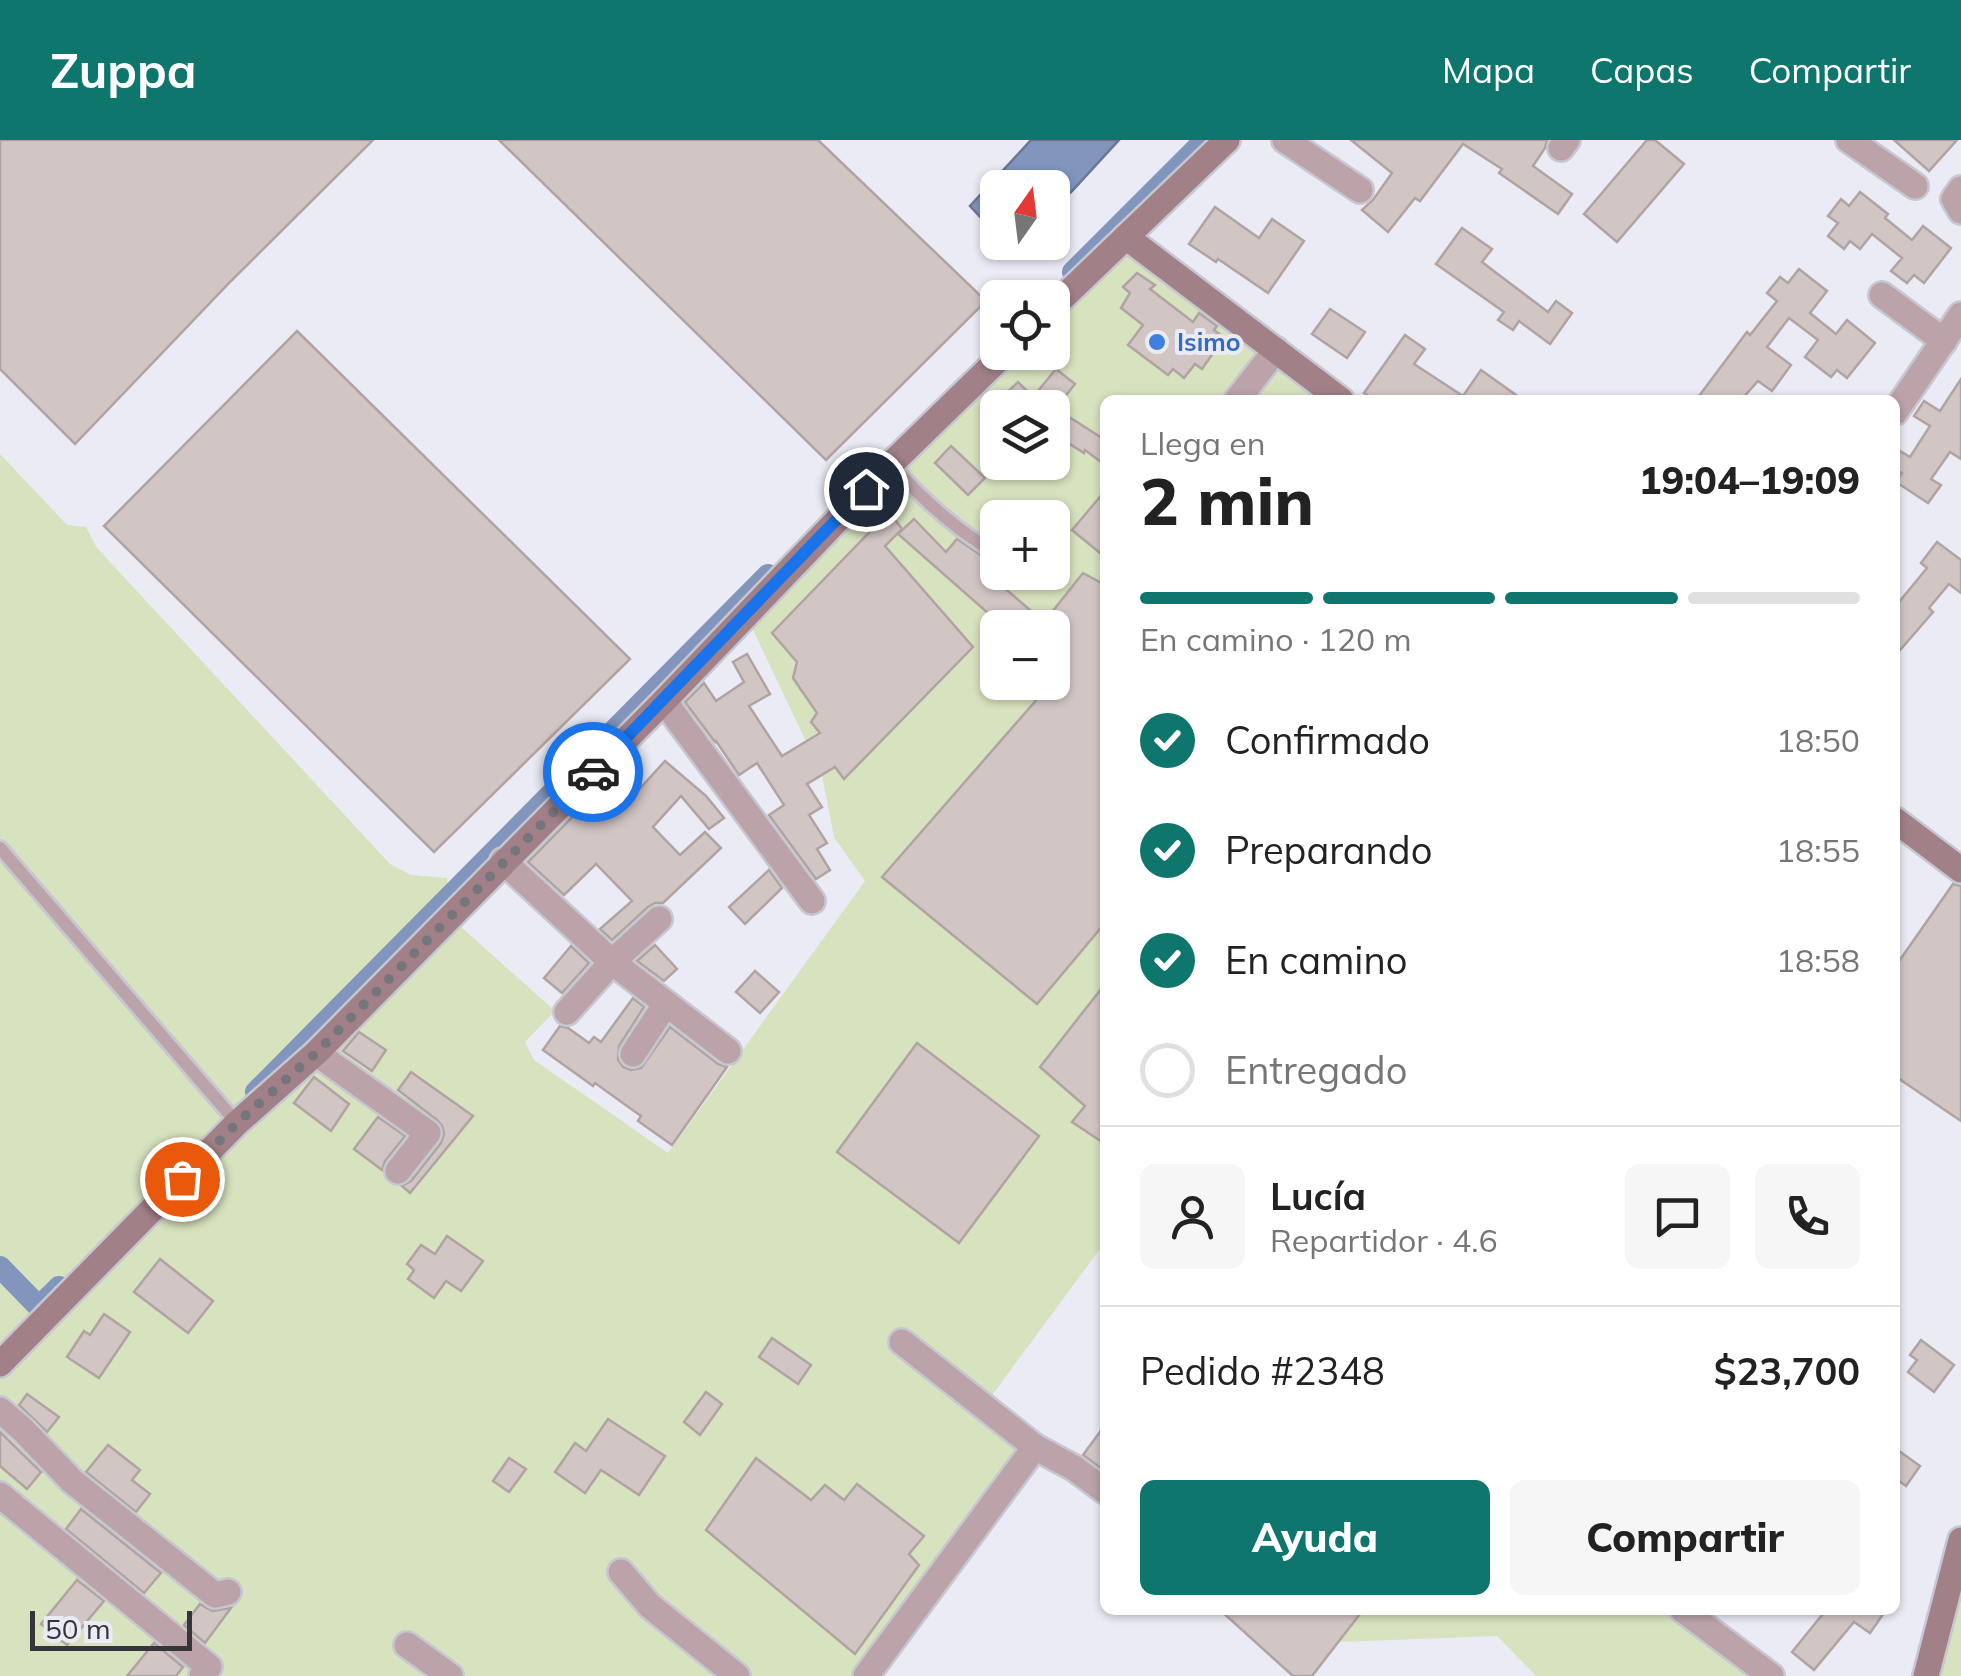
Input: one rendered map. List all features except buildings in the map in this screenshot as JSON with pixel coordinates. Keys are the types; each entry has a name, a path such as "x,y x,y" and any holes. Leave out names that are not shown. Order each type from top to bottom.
{"street":[{"path":"1070,291 1227,140"},
{"path":"1285,140 1360,190"},
{"path":"1849,140 1915,186"},
{"path":"1961,188 1954,198 1961,211"},
{"path":"1126,237 1334,395"},
{"path":"1882,295 1944,342"},
{"path":"1900,405 1961,314"},
{"path":"1241,395 1276,350"},
{"path":"0,1364 237,1123 316,1053 664,701 890,464 987,370"},
{"path":"664,701 812,902"},
{"path":"1900,824 1961,870"},
{"path":"504,862 612,962 728,1051"},
{"path":"568,1012 612,962 659,919"},
{"path":"633,1054 665,1005"},
{"path":"316,1053 428,1133 398,1171"},
{"path":"902,1342 1034,1447 1100,1487"},
{"path":"0,1410 72,1481 188,1576 215,1595 228,1592"},
{"path":"866,1676 1034,1447"},
{"path":"0,1495 209,1666 202,1676"},
{"path":"1926,1676 1961,1540"},
{"path":"621,1572 650,1606 737,1676"},
{"path":"1690,1615 1771,1676"},
{"path":"408,1646 450,1676"}],"lane":[{"path":"890,464 922,498 980,543"},
{"path":"0,848 237,1123"}],"green space":[{"path":"1126,237 1334,395 1100,395 1100,1249 984,1406 1035,1447 866,1676 0,1676 0,454 67,525 86,527 97,548 390,864 411,875 447,878 450,917 555,1011 525,1042 534,1060 668,1153 865,881 834,837 822,775 746,615 989,370 1070,370 1070,291"},
{"path":"1961,1540 1961,1676 1926,1676"},
{"path":"1359,1615 1690,1615 1771,1676 1536,1676 1497,1636 1338,1642"}],"water":[{"path":"1031,140 1119,140 1070,193 1070,170 1003,170"},
{"path":"980,195 980,217 970,206"}],"waterway":[{"path":"1073,272 1205,140"},
{"path":"256,1092 768,575"},
{"path":"0,1267 39,1307 59,1287"}],"way so far":[{"path":"182,1179 237,1123 316,1053 593,772"}],"place":[{"name":"Isimo","path":"1157,342"}],"route":[{"path":"593,772 866,489"}]}
